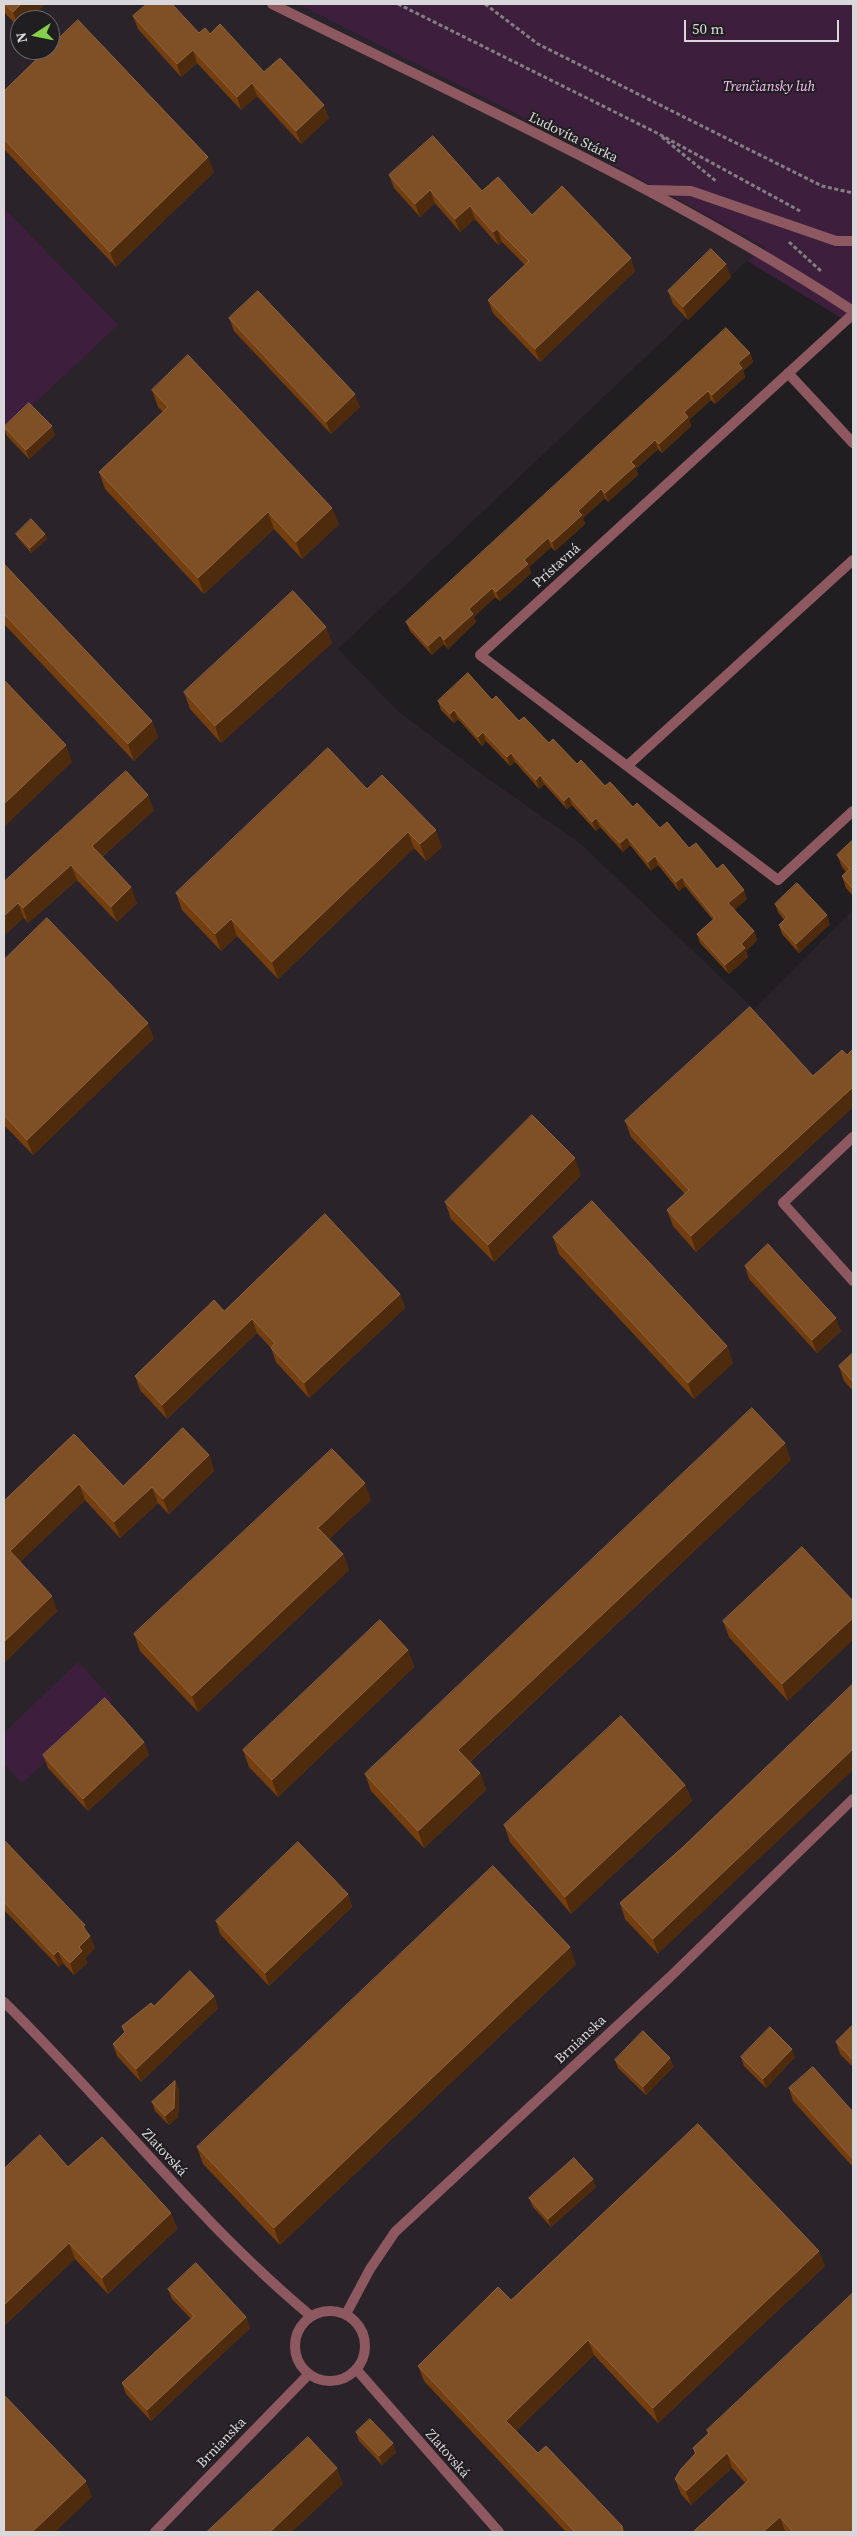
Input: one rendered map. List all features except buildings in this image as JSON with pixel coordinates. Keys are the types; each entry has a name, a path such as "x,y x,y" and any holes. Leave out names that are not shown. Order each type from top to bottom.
{"street":[{"name":"Ľudovíta Stárka","path":"272,4 648,190 814,285 853,312"},
{"path":"648,190 691,191 836,241 853,241"},
{"name":"Prístavná","path":"853,312 480,655 778,880 853,811"},
{"path":"788,373 853,443"},
{"path":"627,766 853,560"},
{"path":"853,1136 783,1203 853,1280"},
{"name":"Brnianska","path":"346,2314 370,2269 395,2232 670,1977 853,1799"},
{"name":"Zlatovská","path":"4,2002 79,2079 156,2166 223,2236 264,2277 311,2316"},
{"path":"322,2311 346,2314 358,2324 364,2339 364,2355 356,2369 346,2377 334,2381 320,2380 309,2374 300,2364 295,2351 298,2332 311,2316 322,2311"},
{"name":"Zlatovská","path":"356,2369 499,2532"},
{"name":"Brnianska","path":"155,2532 309,2374"}],"path":[{"path":"398,4 657,133 808,215"},
{"path":"485,4 538,44 822,186 853,193"}],"shaded area":[{"path":"4,4 298,4 566,139 765,247 747,261 338,649 398,711 487,778 581,844 754,1009 853,910 853,2532 4,2532 4,432 117,325 4,208"}],"green space":[{"name":"Trenčiansky luh","path":"298,4 853,4 853,325 747,261 765,247 566,139"},
{"path":"4,208 118,325 4,432"},
{"path":"78,1662 113,1700 22,1783 4,1764 4,1733"}]}
